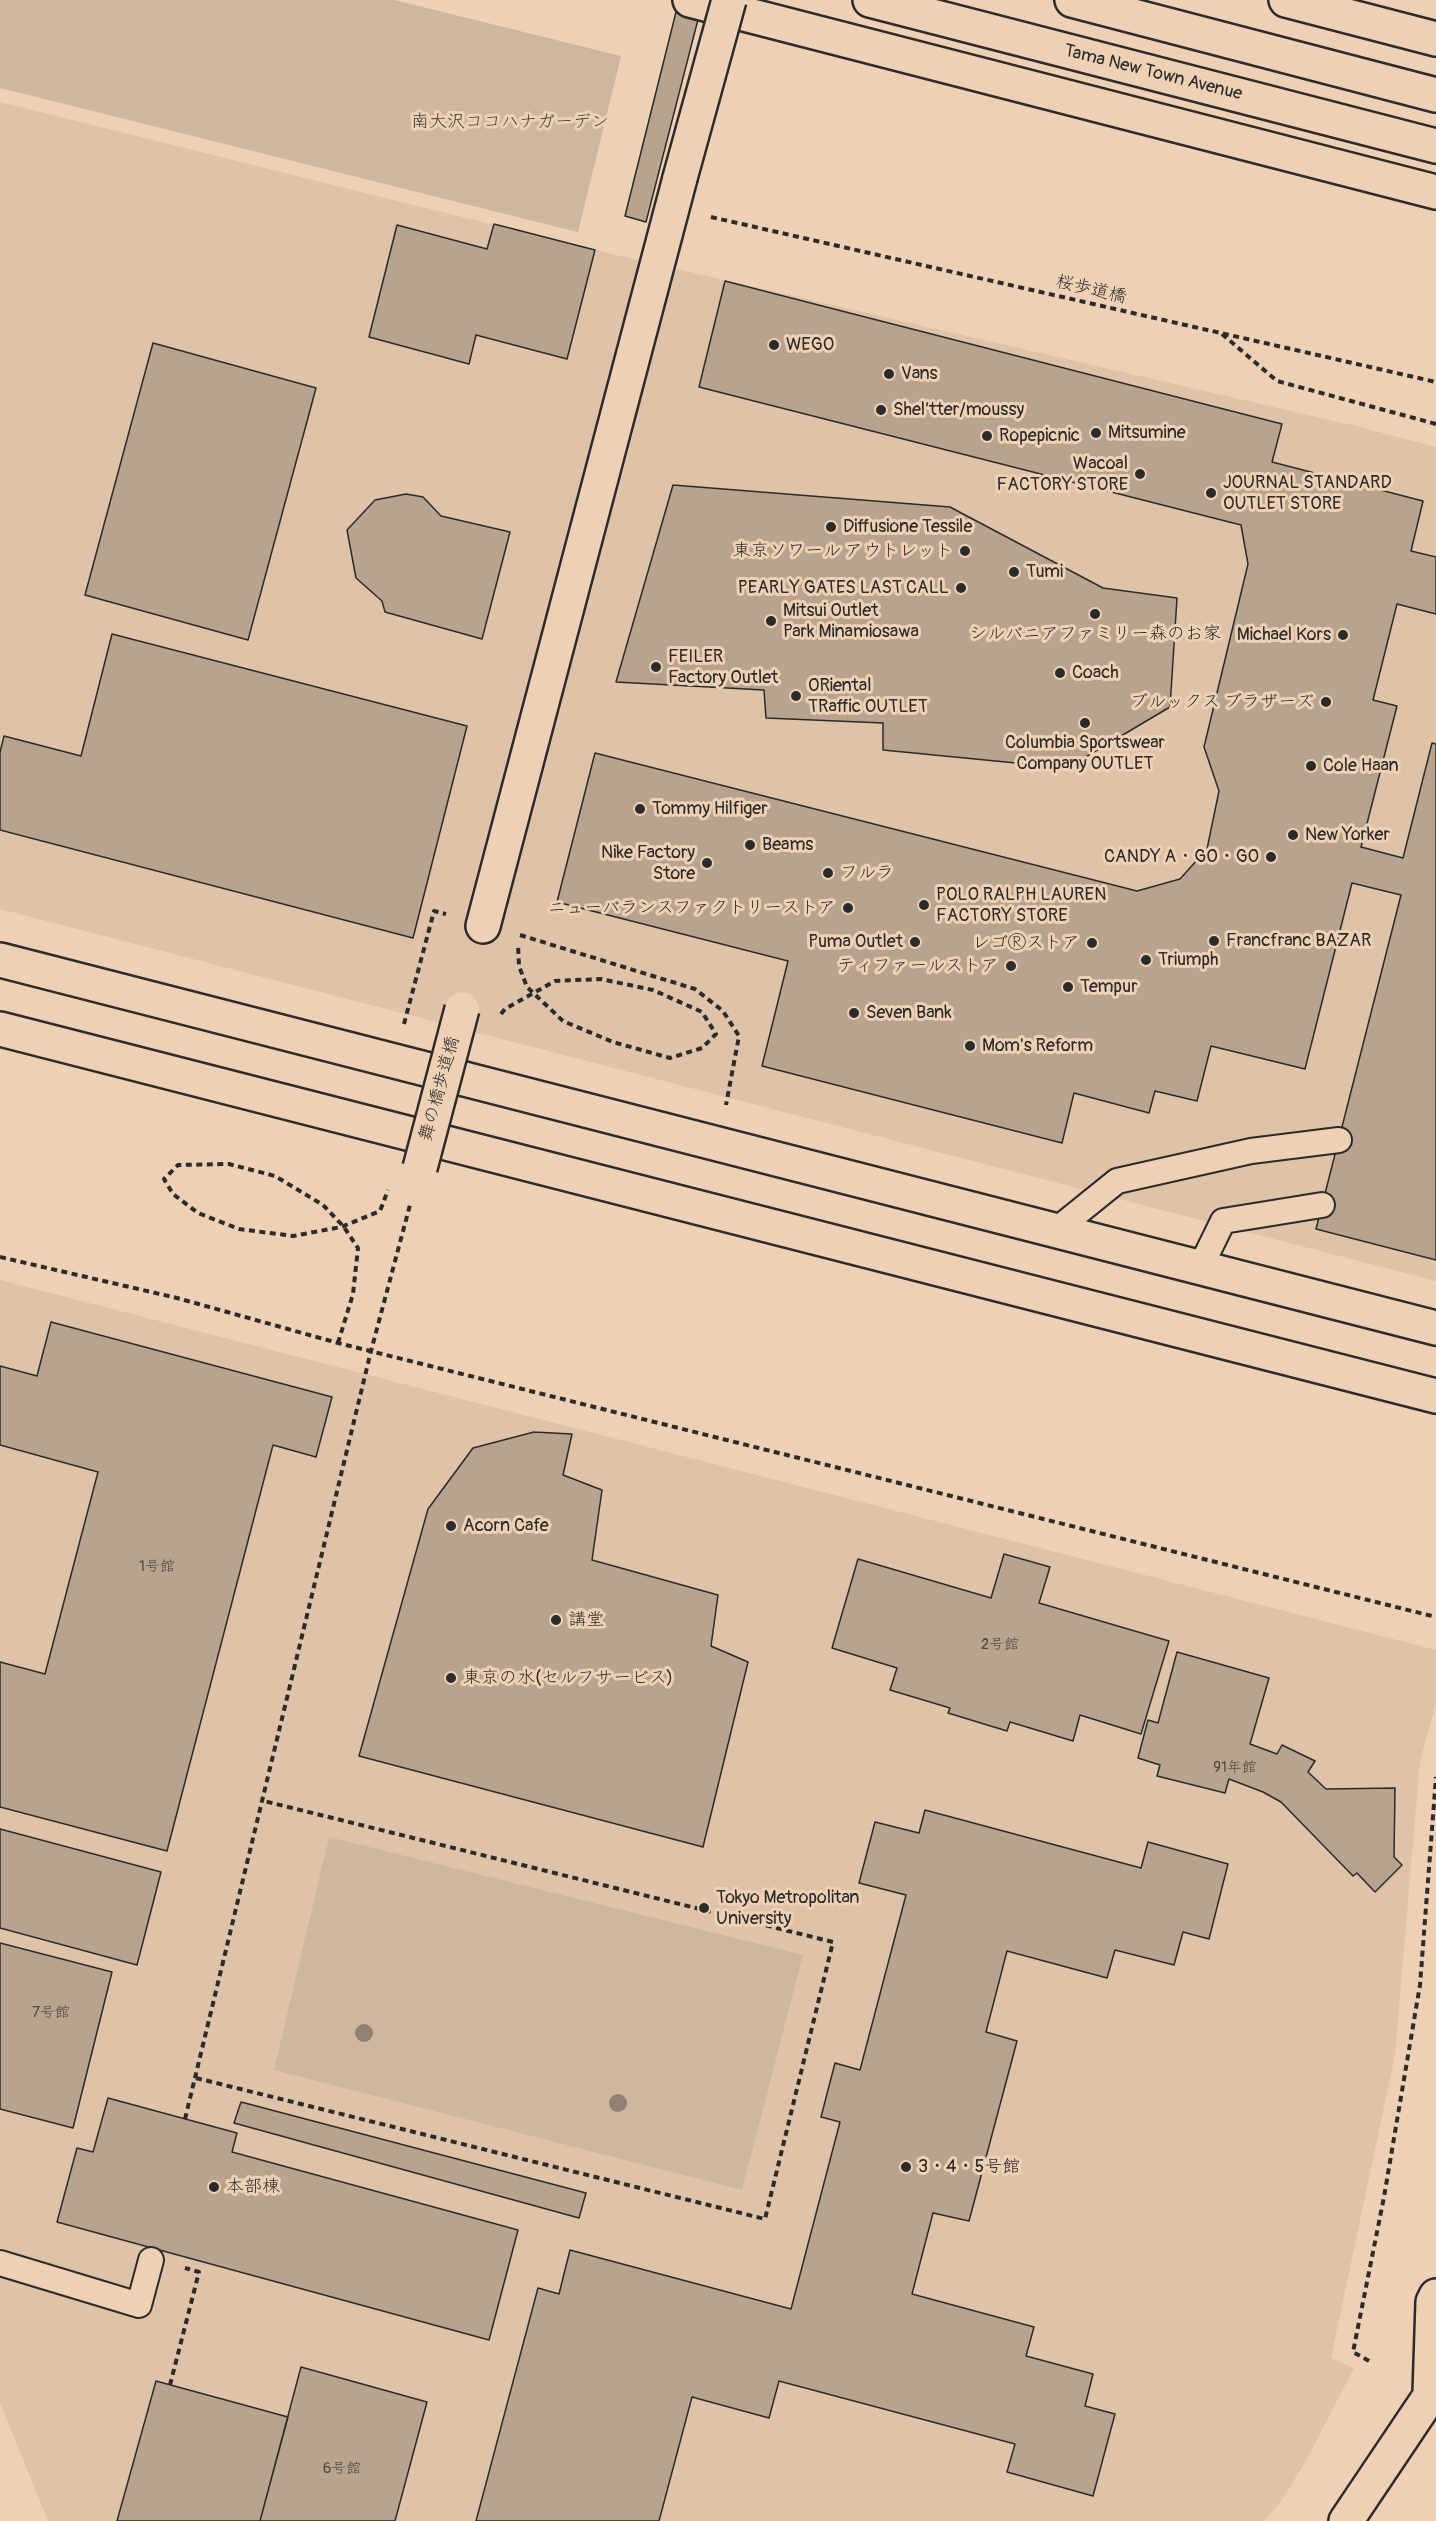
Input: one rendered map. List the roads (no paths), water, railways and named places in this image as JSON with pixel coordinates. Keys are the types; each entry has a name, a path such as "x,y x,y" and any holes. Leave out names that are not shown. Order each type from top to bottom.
{"street":[{"path":"690,0 1436,192"},
{"path":"483,926 729,0"},
{"name":"Tama New Town Avenue","path":"870,0 1436,146"},
{"path":"1072,0 1436,95"},
{"path":"1286,0 1436,39"},
{"path":"0,960 1436,1328"},
{"name":"舞の橋歩道橋","path":"420,1168 459,1019"},
{"path":"0,1029 1436,1396"},
{"path":"1346,2521 1434,2392 1433,2302 1436,2296"}],"lane":[{"path":"1055,1230 1117,1181 1251,1150 1339,1140"},
{"path":"1200,1268 1223,1221 1323,1205"},
{"path":"0,2263 139,2305 151,2260"}],"place":[{"name":"WEGO","path":"774,345"},
{"name":"Vans","path":"889,374"},
{"name":"Shel’tter/moussy","path":"881,410"},
{"name":"Mitsumine","path":"1096,433"},
{"name":"Ropepicnic","path":"987,436"},
{"name":"Wacoal FACTORY STORE","path":"1140,474"},
{"name":"JOURNAL STANDARD OUTLET STORE","path":"1211,493"},
{"name":"Diffusione Tessile","path":"831,527"},
{"name":"東京ソワール アウトレット","path":"965,551"},
{"name":"Tumi","path":"1014,572"},
{"name":"PEARLY GATES LAST CALL","path":"961,588"},
{"name":"シルバニアファミリー森のお家","path":"1095,614"},
{"name":"Mitsui Outlet Park Minamiosawa","path":"771,621"},
{"name":"Michael Kors","path":"1343,635"},
{"name":"FEILER Factory Outlet","path":"656,667"},
{"name":"Coach","path":"1060,673"},
{"name":"ORiental TRaffic OUTLET","path":"796,696"},
{"name":"ブルックス ブラザーズ","path":"1326,702"},
{"name":"Columbia Sportswear Company OUTLET","path":"1085,723"},
{"name":"Cole Haan","path":"1311,766"},
{"name":"Tommy Hilfiger","path":"640,809"},
{"name":"New Yorker","path":"1293,835"},
{"name":"Beams","path":"750,845"},
{"name":"CANDY A・GO・GO","path":"1271,857"},
{"name":"Nike Factory Store","path":"707,863"},
{"name":"フルラ","path":"828,873"},
{"name":"POLO RALPH LAUREN FACTORY STORE","path":"924,905"},
{"name":"ニューバランスファクトリーストア","path":"848,908"},
{"name":"Francfranc BAZAR","path":"1214,941"},
{"name":"Puma Outlet","path":"915,942"},
{"name":"レゴⓇストア","path":"1092,943"},
{"name":"Triumph","path":"1146,960"},
{"name":"ティファールストア","path":"1011,966"},
{"name":"Tempur","path":"1068,987"},
{"name":"Seven Bank","path":"854,1013"},
{"name":"Mom's Reform","path":"970,1046"},
{"name":"Acorn Cafe","path":"451,1526"},
{"name":"講堂","path":"556,1620"},
{"name":"東京の水(セルフサービス)","path":"451,1678"},
{"name":"Tokyo Metropolitan University","path":"704,1908"},
{"name":"3・4・5号館","path":"906,2167"},
{"name":"本部棟","path":"214,2187"}],"park label":[{"name":"南大沢ココハナガーデン","path":"510,122"}]}
